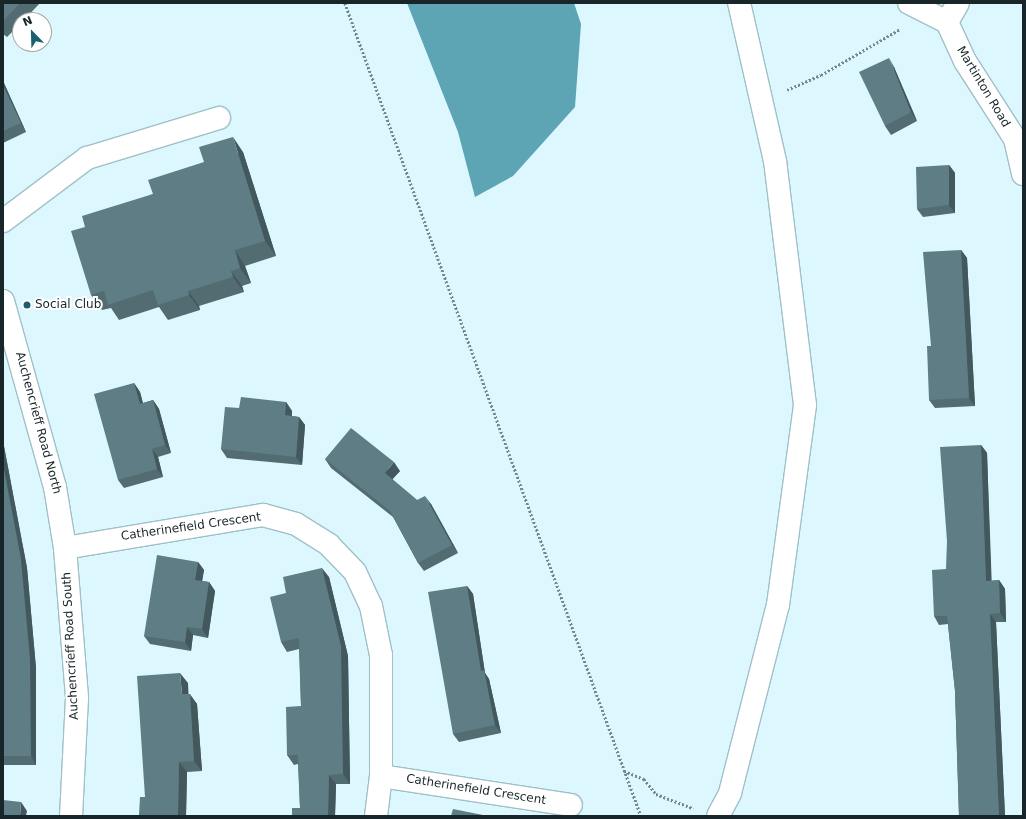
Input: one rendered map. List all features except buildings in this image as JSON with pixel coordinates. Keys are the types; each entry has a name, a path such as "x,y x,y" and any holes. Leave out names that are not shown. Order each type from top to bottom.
{"main road":[{"path":"709,813 730,793 778,604 805,405 775,161 763,100 739,3"},
{"path":"909,3 947,22 958,3"},
{"name":"Martinton Road","path":"947,22 965,60 1015,139 1023,174"},
{"path":"3,221 87,158 219,118"},
{"name":"Auchencrieff Road North","path":"3,301 55,487 66,548"},
{"name":"Catherinefield Crescent","path":"66,548 263,515 296,524 329,545 355,572 371,606 380,655 382,776 376,816"},
{"name":"Auchencrieff Road South","path":"66,548 77,698 71,816"},
{"name":"Catherinefield Crescent","path":"382,776 572,805"}],"path":[{"path":"346,3 641,816"},
{"path":"763,100 821,75 903,29"},
{"path":"624,771 644,779 656,794 709,813"}],"water":[{"path":"407,3 574,3 581,24 575,107 513,176 475,197 458,132"}],"place":[{"name":"Social Club","path":"27,305"}]}
